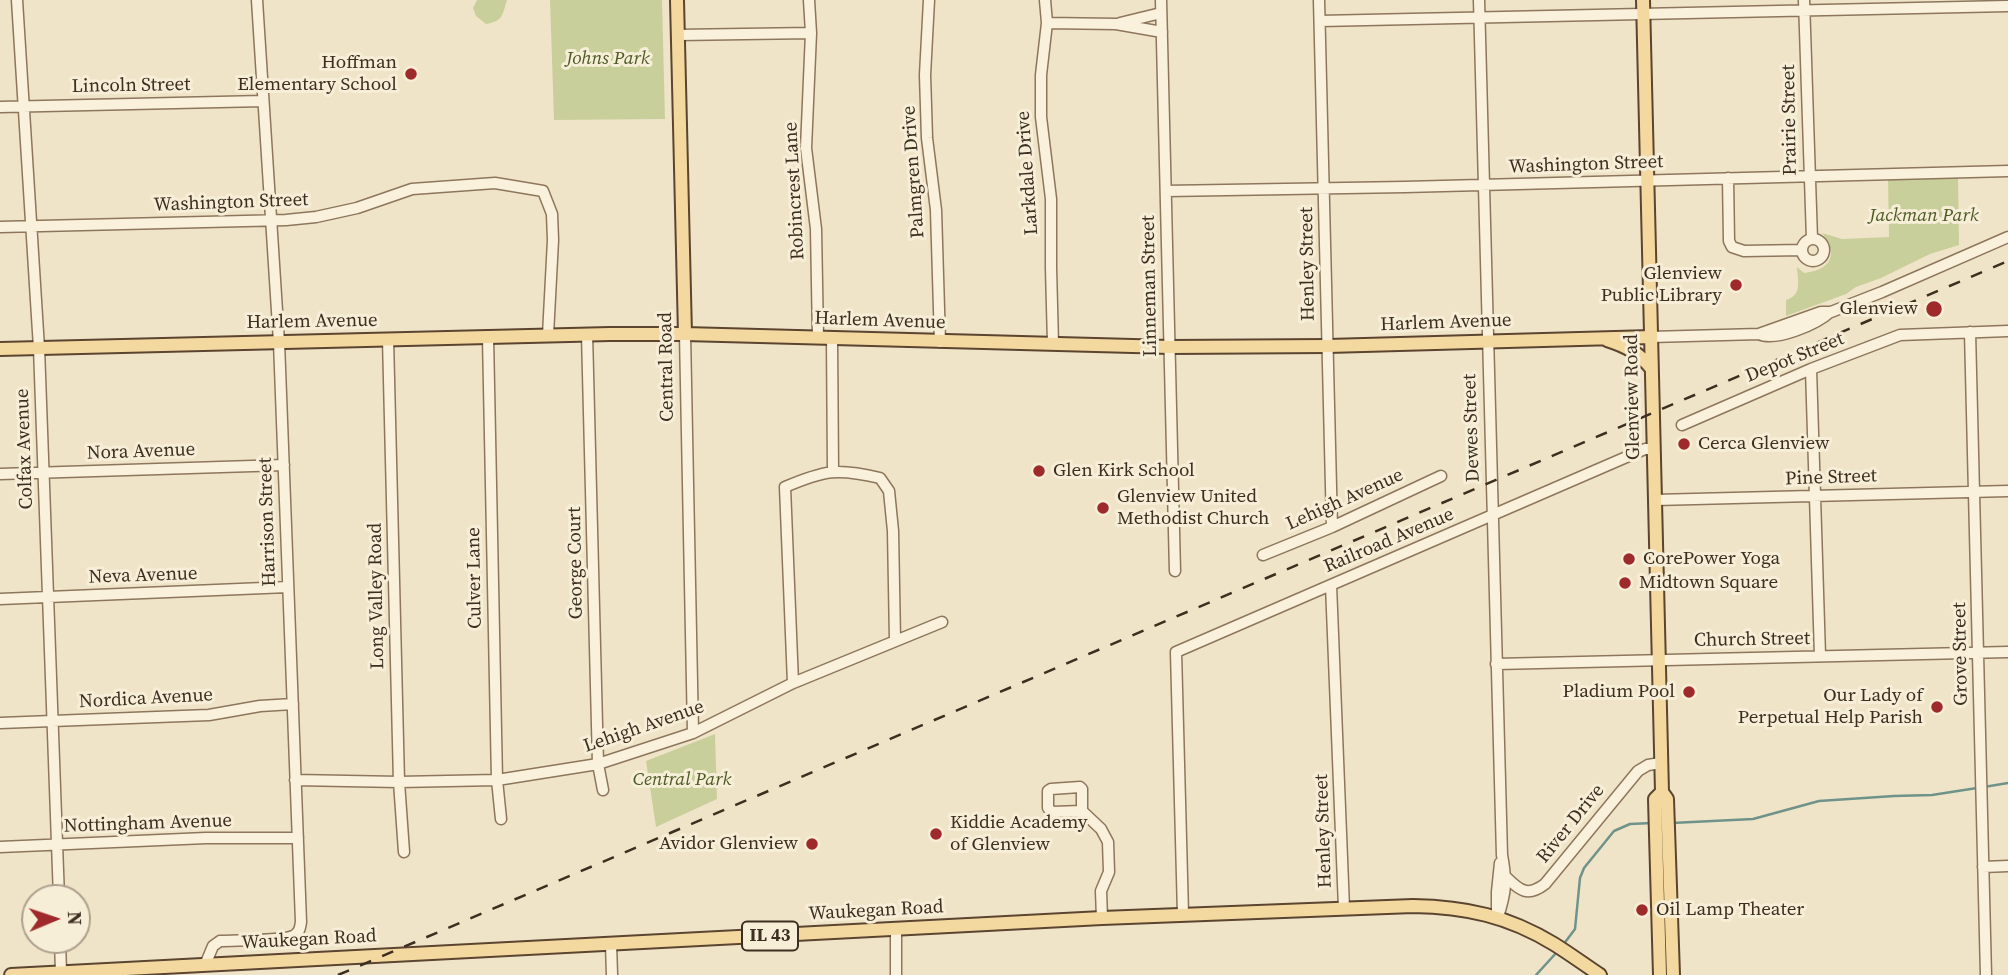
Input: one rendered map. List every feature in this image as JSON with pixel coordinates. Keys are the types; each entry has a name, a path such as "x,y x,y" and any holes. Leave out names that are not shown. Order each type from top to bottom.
{"main road":[{"name":"Central Road","path":"677,0 685,334"},
{"name":"Glenview Road","path":"1643,0 1662,792 1655,799 1661,811 1673,975"},
{"name":"Harlem Avenue","path":"0,349 587,334 685,334 1170,347 1328,346 1651,337"},
{"path":"1600,338 1634,351 1642,356 1651,368"},
{"name":"Glenview Road","path":"1660,975 1662,839"},
{"name":"Waukegan Road","path":"11,975 1102,918 1406,906 1448,907 1497,917 1554,944 1600,975"}],"street":[{"name":"Colfax Avenue","path":"17,0 39,348 59,884"},
{"name":"Harrison Street","path":"205,965 212,946 219,940 286,938 297,934 301,922 279,342 257,0"},
{"name":"Robincrest Lane","path":"809,0 811,33 806,148 816,229 818,338"},
{"name":"Palmgren Drive","path":"929,0 926,113 936,210 940,342"},
{"name":"Larkdale Drive","path":"1045,0 1047,23 1041,75 1041,117 1052,199 1053,344"},
{"name":"Linneman Street","path":"1161,0 1175,571"},
{"name":"Henley Street","path":"1320,0 1332,527"},
{"name":"Dewes Street","path":"1479,0 1496,664 1502,855 1506,877 1504,897 1497,917"},
{"path":"1320,21 1643,14 1804,5 1964,3 2008,6"},
{"name":"Prairie Street","path":"1804,5 1812,239"},
{"path":"1116,24 1161,13"},
{"path":"1047,23 1116,24 1162,32"},
{"path":"678,35 811,33"},
{"name":"Lincoln Street","path":"0,107 263,101"},
{"name":"Washington Street","path":"1166,191 2008,171"},
{"path":"1727,178 1729,241 1732,247 1744,251 1802,250"},
{"name":"Washington Street","path":"0,228 271,221 316,217 357,208 412,190 495,183 542,191 552,214 548,335"},
{"name":"Harlem Avenue","path":"1651,337 1759,334 1821,312 1831,312 2008,237"},
{"path":"1812,239 1821,243 1823,249 1822,256 1816,260 1804,256 1802,250 1806,241 1812,239"},
{"name":"Depot Street","path":"1682,425 1811,369 1900,335 2008,331"},
{"name":"Grove Street","path":"1970,332 1986,975"},
{"name":"George Court","path":"587,334 598,764 603,790"},
{"name":"Central Road","path":"685,334 693,733"},
{"name":"Culver Lane","path":"488,337 497,780 501,819"},
{"path":"832,338 833,471"},
{"name":"Long Valley Road","path":"388,339 399,782 404,852"},
{"path":"1811,369 1820,656"},
{"name":"Railroad Avenue","path":"1183,914 1177,652 1645,449 1654,449"},
{"name":"Nora Avenue","path":"0,474 284,465"},
{"path":"793,684 785,487 811,476 833,471 880,478 889,491 895,640"},
{"name":"Lehigh Avenue","path":"1263,555 1332,527 1441,476"},
{"name":"Pine Street","path":"1655,500 2008,491"},
{"name":"Henley Street","path":"1331,585 1344,908"},
{"name":"Neva Avenue","path":"0,599 288,587"},
{"name":"Lehigh Avenue","path":"296,780 497,780 598,764 693,733 793,684 942,622"},
{"name":"Church Street","path":"1496,664 2008,652"},
{"name":"Nordica Avenue","path":"0,723 209,715 260,706 293,704"},
{"name":"River Drive","path":"1506,877 1517,888 1536,891 1545,884 1631,778 1648,765 1661,763"},
{"path":"1082,811 1101,829 1108,842 1109,873 1101,891 1102,918"},
{"name":"Nottingham Avenue","path":"0,848 206,838 298,838"},
{"name":"Dewes Street","path":"1497,917 1502,855"},
{"path":"1983,867 2008,866"},
{"path":"896,930 896,975"},
{"path":"611,944 612,975"},
{"path":"60,954 61,972"}],"green space":[{"path":"477,0 507,0 501,17 486,24 476,16 473,8"},
{"name":"Johns Park","path":"550,0 662,0 665,119 554,120"},
{"name":"Jackman Park","path":"1958,176 1959,245 1930,254 1846,294 1786,316 1786,300 1795,295 1798,287 1797,267 1804,273 1821,269 1829,260 1830,248 1822,233 1842,239 1889,237 1888,177"},
{"name":"Central Park","path":"715,734 717,799 656,827 646,761"}],"waterway":[{"path":"1984,787 2008,783"},
{"path":"1672,823 1753,819 1819,801 1932,795 1977,788"},
{"path":"1563,945 1575,929 1580,878 1584,868 1614,831 1630,824 1652,823"},
{"path":"1536,975 1557,952"}],"railway":[{"path":"338,975 2008,261"}],"place":[{"name":"Hoffman Elementary School","path":"411,74"},
{"name":"Glenview Public Library","path":"1736,285"},
{"name":"Glenview","path":"1934,309"},
{"name":"Cerca Glenview","path":"1684,444"},
{"name":"Glen Kirk School","path":"1039,471"},
{"name":"Glenview United Methodist Church","path":"1103,508"},
{"name":"CorePower Yoga","path":"1629,559"},
{"name":"Midtown Square","path":"1625,583"},
{"name":"Pladium Pool","path":"1689,692"},
{"name":"Our Lady of Perpetual Help Parish","path":"1937,707"},
{"name":"Kiddie Academy of Glenview","path":"936,834"},
{"name":"Avidor Glenview","path":"812,844"},
{"name":"Oil Lamp Theater","path":"1642,910"}]}
